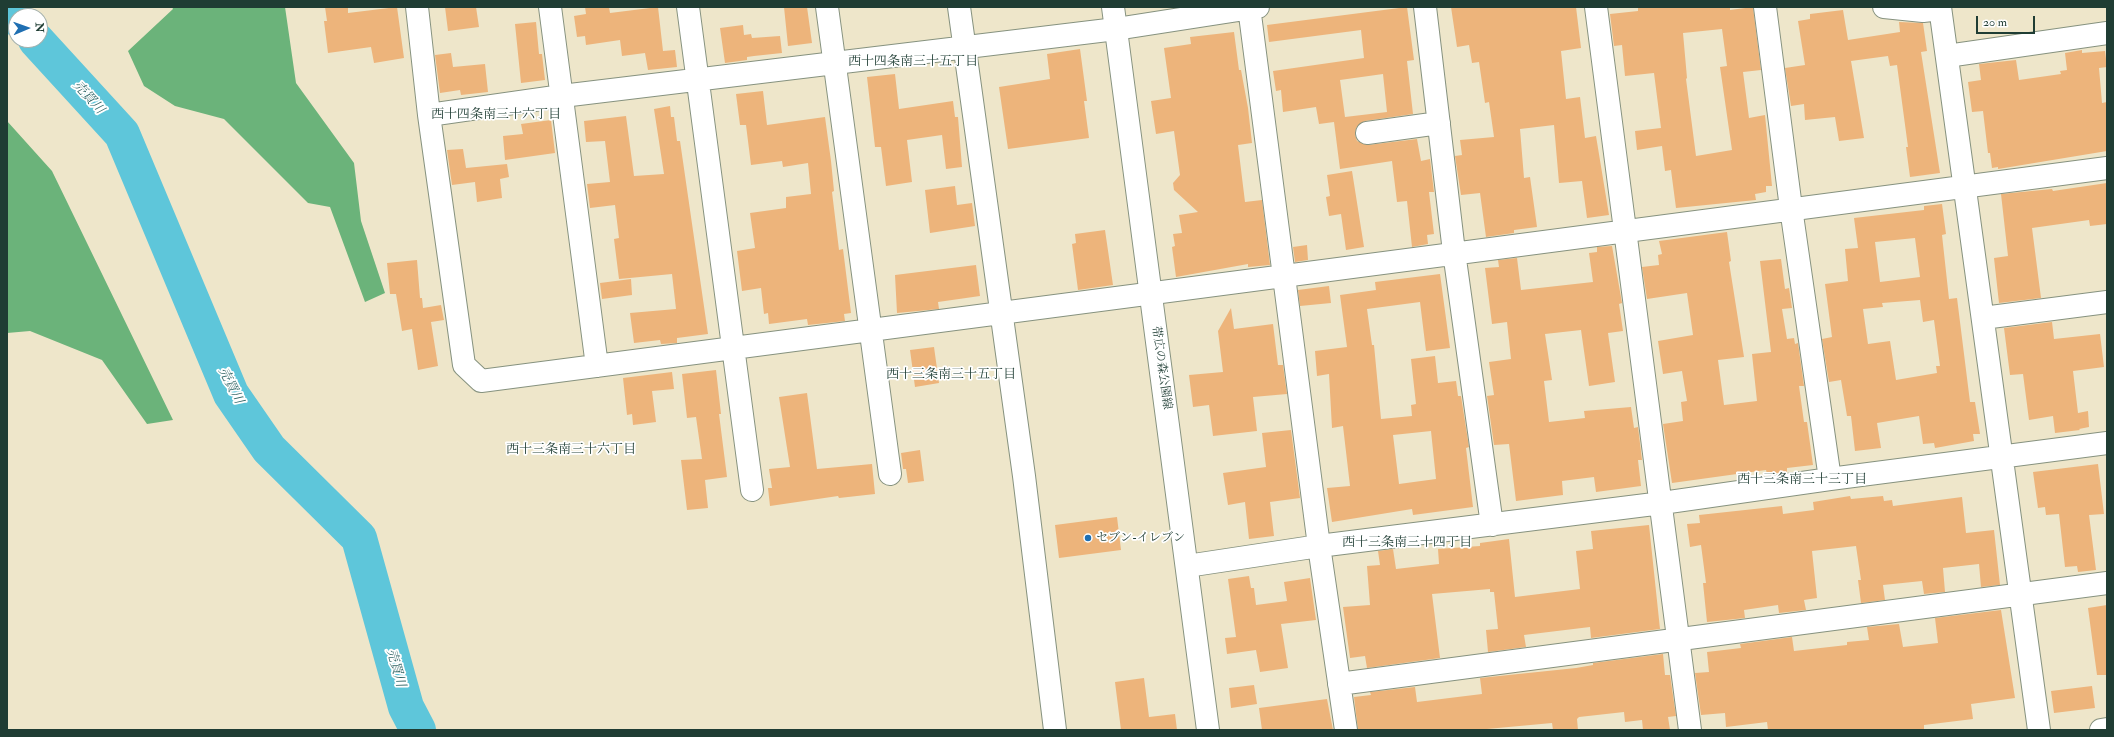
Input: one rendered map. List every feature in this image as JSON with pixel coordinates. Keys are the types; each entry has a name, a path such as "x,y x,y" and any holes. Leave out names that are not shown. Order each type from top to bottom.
{"street":[{"path":"416,7 429,115 464,365 481,381 732,348 871,332 1454,252 2107,168"},
{"path":"550,7 597,366"},
{"path":"688,7 752,490"},
{"path":"827,7 890,474"},
{"path":"959,7 1025,483 1055,730"},
{"name":"帯広の森公園線","path":"1113,7 1208,730"},
{"path":"429,115 562,96 1116,29 1252,7 1319,546 1346,730"},
{"path":"1425,7 1454,252 1492,525"},
{"path":"1596,7 1662,503 1690,730"},
{"path":"1765,7 1791,208 1830,479"},
{"path":"1884,7 1923,11 1940,8 2039,730"},
{"path":"1947,56 2107,33"},
{"path":"1367,133 1439,123"},
{"path":"1983,318 2107,302"},
{"path":"1187,566 1319,546 1662,503 1830,479 2107,443"},
{"path":"1339,684 2107,583"},
{"path":"2101,730 2107,729"}],"green space":[{"path":"172,7 285,7 296,83 354,163 361,221 385,293 365,302 330,207 308,203 224,119 175,106 144,86 128,51 173,9"},
{"path":"7,121 52,171 173,420 147,424 102,360 30,331 7,333"}],"building":[{"path":"325,7 348,7 348,13 397,7 404,58 374,63 371,47 328,53 324,21 327,21"},
{"path":"445,7 476,7 479,27 448,31"},
{"path":"585,7 609,7 610,13 658,7 663,51 675,50 677,67 648,70 645,53 622,56 620,40 586,45 585,36 577,37 574,16 586,14"},
{"path":"784,7 807,7 812,43 788,46"},
{"path":"1407,7 1414,60 1407,61 1413,114 1365,121 1356,128 1355,134 1357,141 1368,145 1417,139 1421,161 1430,159 1434,192 1429,192 1434,234 1427,235 1428,244 1412,247 1407,201 1397,202 1392,161 1340,169 1334,122 1319,124 1316,107 1283,112 1281,90 1276,91 1273,71 1364,58 1361,30 1269,42 1267,25","holes":["1383,74 1387,112 1345,117 1340,80"]},
{"path":"1451,7 1576,7 1581,48 1561,51 1566,99 1580,97 1585,138 1596,136 1609,215 1587,218 1582,181 1559,183 1554,125 1520,129 1524,178 1530,177 1537,227 1514,230 1514,233 1486,237 1480,193 1461,195 1455,156 1462,155 1460,140 1494,137 1489,102 1485,103 1479,62 1472,63 1469,45 1457,47"},
{"path":"1638,7 1730,7 1730,10 1753,7 1761,70 1743,72 1749,118 1765,115 1772,186 1766,186 1766,192 1755,194 1756,200 1676,208 1671,170 1665,171 1662,146 1637,150 1635,131 1661,128 1654,73 1625,76 1622,45 1614,46 1610,14 1638,11","holes":["1722,29 1727,66 1720,67 1732,150 1696,156 1686,79 1683,33"]},
{"path":"1843,10 1848,40 1900,32 1899,22 1923,23 1927,51 1921,52 1940,173 1910,177 1906,147 1908,147 1897,65 1890,66 1888,56 1851,61 1864,138 1839,141 1835,117 1805,120 1804,104 1791,106 1785,68 1805,65 1798,21 1810,19 1810,14"},
{"path":"536,22 539,54 542,54 545,80 521,83 515,24"},
{"path":"743,25 744,35 751,34 752,38 780,36 782,53 747,57 747,60 725,63 720,28"},
{"path":"1234,32 1239,70 1241,70 1248,108 1252,143 1238,145 1245,202 1262,200 1270,265 1248,267 1248,264 1176,277 1172,247 1175,246 1173,234 1182,233 1179,215 1198,212 1174,190 1173,183 1180,175 1174,131 1156,134 1151,101 1171,98 1164,48 1191,44 1190,37"},
{"path":"1080,49 1087,101 1084,101 1089,138 1008,149 999,87 1050,79 1047,54"},
{"path":"2082,50 2082,53 2105,51 2107,67 2099,68 2102,103 2107,102 2107,151 1998,169 1998,167 1992,168 1990,153 1988,153 1983,111 1972,112 1968,82 1981,80 1979,64 2016,60 2019,80 2061,74 2060,71 2067,70 2065,53"},
{"path":"451,53 453,67 485,64 488,92 461,95 460,90 440,93 435,55"},
{"path":"895,74 899,109 953,101 955,117 958,117 962,167 946,169 942,135 907,140 912,182 886,186 881,147 875,147 867,77"},
{"path":"763,91 767,125 825,117 831,161 834,191 832,192 839,250 843,249 851,313 844,314 845,321 808,325 807,319 769,324 768,313 764,314 761,288 742,291 737,251 755,248 750,213 786,208 786,197 811,194 808,163 783,167 782,161 751,165 746,125 740,125 736,94"},
{"path":"670,106 671,117 674,117 677,141 680,141 708,334 677,338 677,343 661,344 660,340 634,343 630,313 676,309 672,274 619,279 614,239 619,238 615,205 590,208 587,184 610,182 605,141 586,142 584,121 626,116 634,176 664,174 654,109"},
{"path":"551,120 555,153 505,160 503,136 523,134 521,124"},
{"path":"463,149 466,168 507,164 509,177 500,179 502,198 477,202 475,182 452,185 447,150"},
{"path":"1352,171 1364,247 1346,250 1341,214 1329,216 1326,197 1330,196 1327,175"},
{"path":"2107,183 2107,224 2090,226 2089,220 2032,228 2041,298 1999,303 1994,258 2008,256 2001,194 2052,189 2053,191"},
{"path":"955,186 957,205 972,203 975,226 930,233 925,190"},
{"path":"1942,204 1946,234 1942,235 1949,299 1957,298 1970,402 1975,402 1980,434 1973,434 1974,441 1935,448 1934,443 1923,444 1919,416 1877,423 1881,448 1855,451 1851,416 1847,416 1841,380 1829,382 1822,339 1832,337 1825,284 1848,281 1845,249 1858,248 1854,218 1924,210 1924,206","holes":["1915,238 1920,277 1880,282 1875,242","1920,300 1923,322 1934,320 1940,366 1936,366 1937,373 1896,380 1890,341 1868,344 1863,309 1883,307 1882,303"]},
{"path":"1105,230 1113,285 1078,290 1072,244 1076,243 1075,234"},
{"path":"1727,232 1731,261 1729,262 1744,357 1718,360 1724,405 1757,401 1752,354 1771,352 1760,261 1781,259 1785,289 1789,288 1792,308 1782,309 1787,339 1794,338 1795,344 1798,343 1804,386 1799,386 1804,422 1807,422 1813,465 1787,468 1787,472 1767,474 1766,470 1672,483 1663,424 1683,421 1681,402 1687,401 1682,371 1663,374 1658,341 1693,335 1687,293 1647,299 1642,267 1659,265 1658,255 1662,254 1659,241"},
{"path":"1307,245 1308,260 1295,262 1293,247"},
{"path":"1612,246 1622,303 1619,304 1623,331 1608,333 1615,382 1589,386 1581,330 1545,334 1552,380 1544,381 1549,422 1585,418 1584,411 1631,407 1634,428 1638,427 1642,460 1638,460 1641,486 1596,492 1594,477 1562,481 1563,495 1516,501 1509,444 1494,445 1487,396 1494,395 1489,362 1511,359 1507,322 1492,324 1485,268 1499,267 1498,260 1517,258 1521,290 1593,282 1589,253 1597,252 1597,247"},
{"path":"417,260 420,298 422,298 423,308 441,305 444,320 431,322 438,366 418,370 412,329 402,331 396,294 390,294 387,263"},
{"path":"976,265 980,296 938,302 939,309 897,313 895,275"},
{"path":"1440,274 1450,348 1426,351 1420,302 1367,309 1372,345 1374,345 1381,419 1412,416 1411,405 1416,404 1411,359 1435,356 1438,383 1456,381 1458,396 1461,396 1469,447 1466,448 1473,507 1413,515 1412,509 1332,522 1327,488 1350,486 1343,426 1332,428 1329,374 1317,376 1315,351 1347,347 1340,295 1376,290 1375,282","holes":["1431,431 1436,479 1399,484 1393,435"]},
{"path":"631,279 632,295 602,299 600,283"},
{"path":"1329,286 1331,303 1300,306 1298,290"},
{"path":"1231,308 1234,329 1273,324 1278,365 1283,365 1287,394 1253,397 1257,431 1213,436 1209,405 1193,407 1189,375 1223,372 1218,331"},
{"path":"2052,322 2054,339 2100,334 2104,367 2073,371 2078,413 2088,411 2089,427 2079,429 2080,430 2055,433 2053,416 2029,420 2023,374 2010,375 2004,328"},
{"path":"934,347 939,383 915,387 910,350"},
{"path":"716,370 721,414 719,414 727,477 705,480 708,508 687,510 681,460 702,459 696,417 687,418 682,374"},
{"path":"672,372 674,389 652,391 656,422 633,425 632,414 627,415 623,378"},
{"path":"807,393 817,469 872,464 875,494 839,498 838,496 770,506 768,488 772,488 769,469 790,467 779,397"},
{"path":"1291,430 1300,498 1270,502 1274,536 1249,539 1245,502 1228,505 1223,473 1266,467 1262,433"},
{"path":"920,450 924,481 908,483 906,469 903,469 901,453"},
{"path":"2098,464 2104,514 2089,515 2096,570 2078,572 2077,566 2065,567 2059,514 2046,515 2045,507 2038,508 2033,472"},
{"path":"1850,496 1851,499 1883,496 1884,501 1892,500 1893,506 1962,497 1966,533 1994,530 2000,585 1981,587 1979,564 1943,568 1945,592 1924,594 1922,581 1883,585 1885,600 1861,603 1858,580 1861,580 1856,546 1812,551 1817,598 1804,600 1806,610 1779,613 1778,605 1744,610 1745,618 1707,622 1703,583 1706,583 1701,545 1690,547 1687,524 1700,523 1699,515 1782,506 1783,514 1814,510 1813,502"},
{"name":"セブン-イレブン","path":"1117,517 1121,550 1059,558 1055,525"},
{"path":"1649,525 1660,629 1591,638 1590,627 1524,635 1526,647 1488,652 1486,630 1498,629 1494,592 1490,592 1490,589 1432,594 1440,658 1367,668 1365,656 1350,658 1343,607 1370,605 1367,566 1380,565 1378,551 1393,549 1396,569 1439,564 1438,549 1480,546 1480,543 1509,539 1515,597 1580,589 1576,551 1593,549 1591,531"},
{"path":"1249,576 1251,588 1254,588 1256,605 1287,601 1284,582 1310,578 1316,620 1281,624 1288,668 1260,672 1256,650 1227,654 1225,638 1236,637 1228,579"},
{"path":"2107,605 2107,675 2097,675 2088,608"},
{"path":"2001,610 2015,698 1971,704 1973,719 1924,725 1924,730 1768,730 1767,722 1726,727 1725,713 1701,715 1695,673 1709,672 1707,652 1741,648 1740,644 1792,637 1794,651 1847,645 1847,642 1869,640 1867,627 1899,624 1903,647 1938,643 1935,618"},
{"path":"1663,654 1665,675 1670,675 1676,716 1668,717 1670,730 1643,730 1642,720 1625,722 1624,712 1579,717 1577,719 1578,730 1553,730 1552,723 1476,730 1358,730 1354,697 1371,695 1370,692 1415,687 1417,702 1482,694 1480,678 1576,668 1593,665 1593,663"},
{"path":"1144,678 1149,717 1175,714 1177,730 1121,730 1115,682"},
{"path":"1254,685 1257,704 1231,708 1229,688"},
{"path":"2092,686 2095,708 2054,713 2051,691"},
{"path":"1327,699 1333,730 1262,730 1259,708"}],"waterway":[{"name":"売買川","path":"43,48 122,134 231,394 269,449 359,538 406,707 418,730"}],"place":[{"name":"セブン-イレブン","path":"1088,538"}],"district":[{"name":"西十四条南三十五丁目","path":"913,62"},
{"name":"西十四条南三十六丁目","path":"496,115"},
{"name":"西十三条南三十五丁目","path":"951,375"},
{"name":"西十三条南三十六丁目","path":"571,450"},
{"name":"西十三条南三十三丁目","path":"1802,480"},
{"name":"西十三条南三十四丁目","path":"1407,543"}]}
